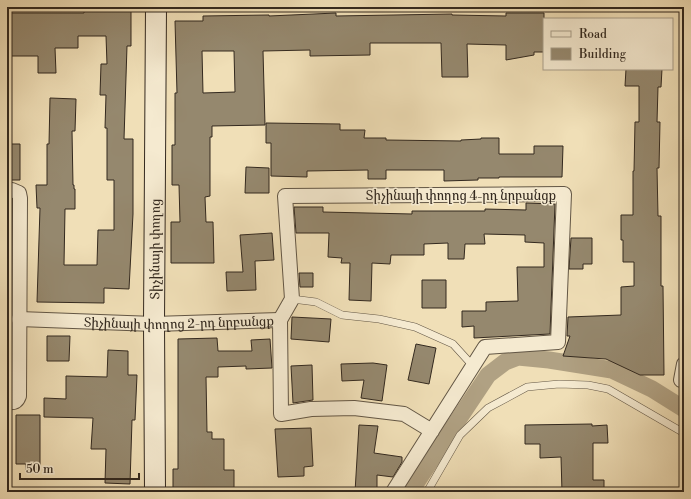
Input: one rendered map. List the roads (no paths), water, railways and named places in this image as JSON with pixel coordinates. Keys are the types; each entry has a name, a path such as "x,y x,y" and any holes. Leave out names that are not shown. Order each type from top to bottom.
{"main road":[{"name":"Տիչինայի փողոց","path":"155,492 154,324 156,7"}],"street":[{"path":"7,190 12,190 19,193 20,198 19,396 18,400 13,403 7,402"},
{"name":"Տիչինայի փողոց 4-րդ նրբանցք","path":"292,299 285,196 564,194 558,342 485,347 432,431"},
{"path":"280,320 292,299"},
{"name":"Տիչինայի փողոց 2-րդ նրբանցք","path":"19,319 154,324 280,320 281,414 311,409 354,408 404,414 432,431"},
{"path":"681,380 684,364"},
{"path":"393,492 432,431"}],"lane":[{"path":"292,299 316,302 342,315 379,319 415,327 453,344 473,366"},
{"path":"427,492 460,435 488,408 527,387 566,384 588,385 608,389 684,433"}],"waterway":[{"path":"410,492 488,375 505,362 518,357 549,360 612,370 652,389 684,409"}]}
